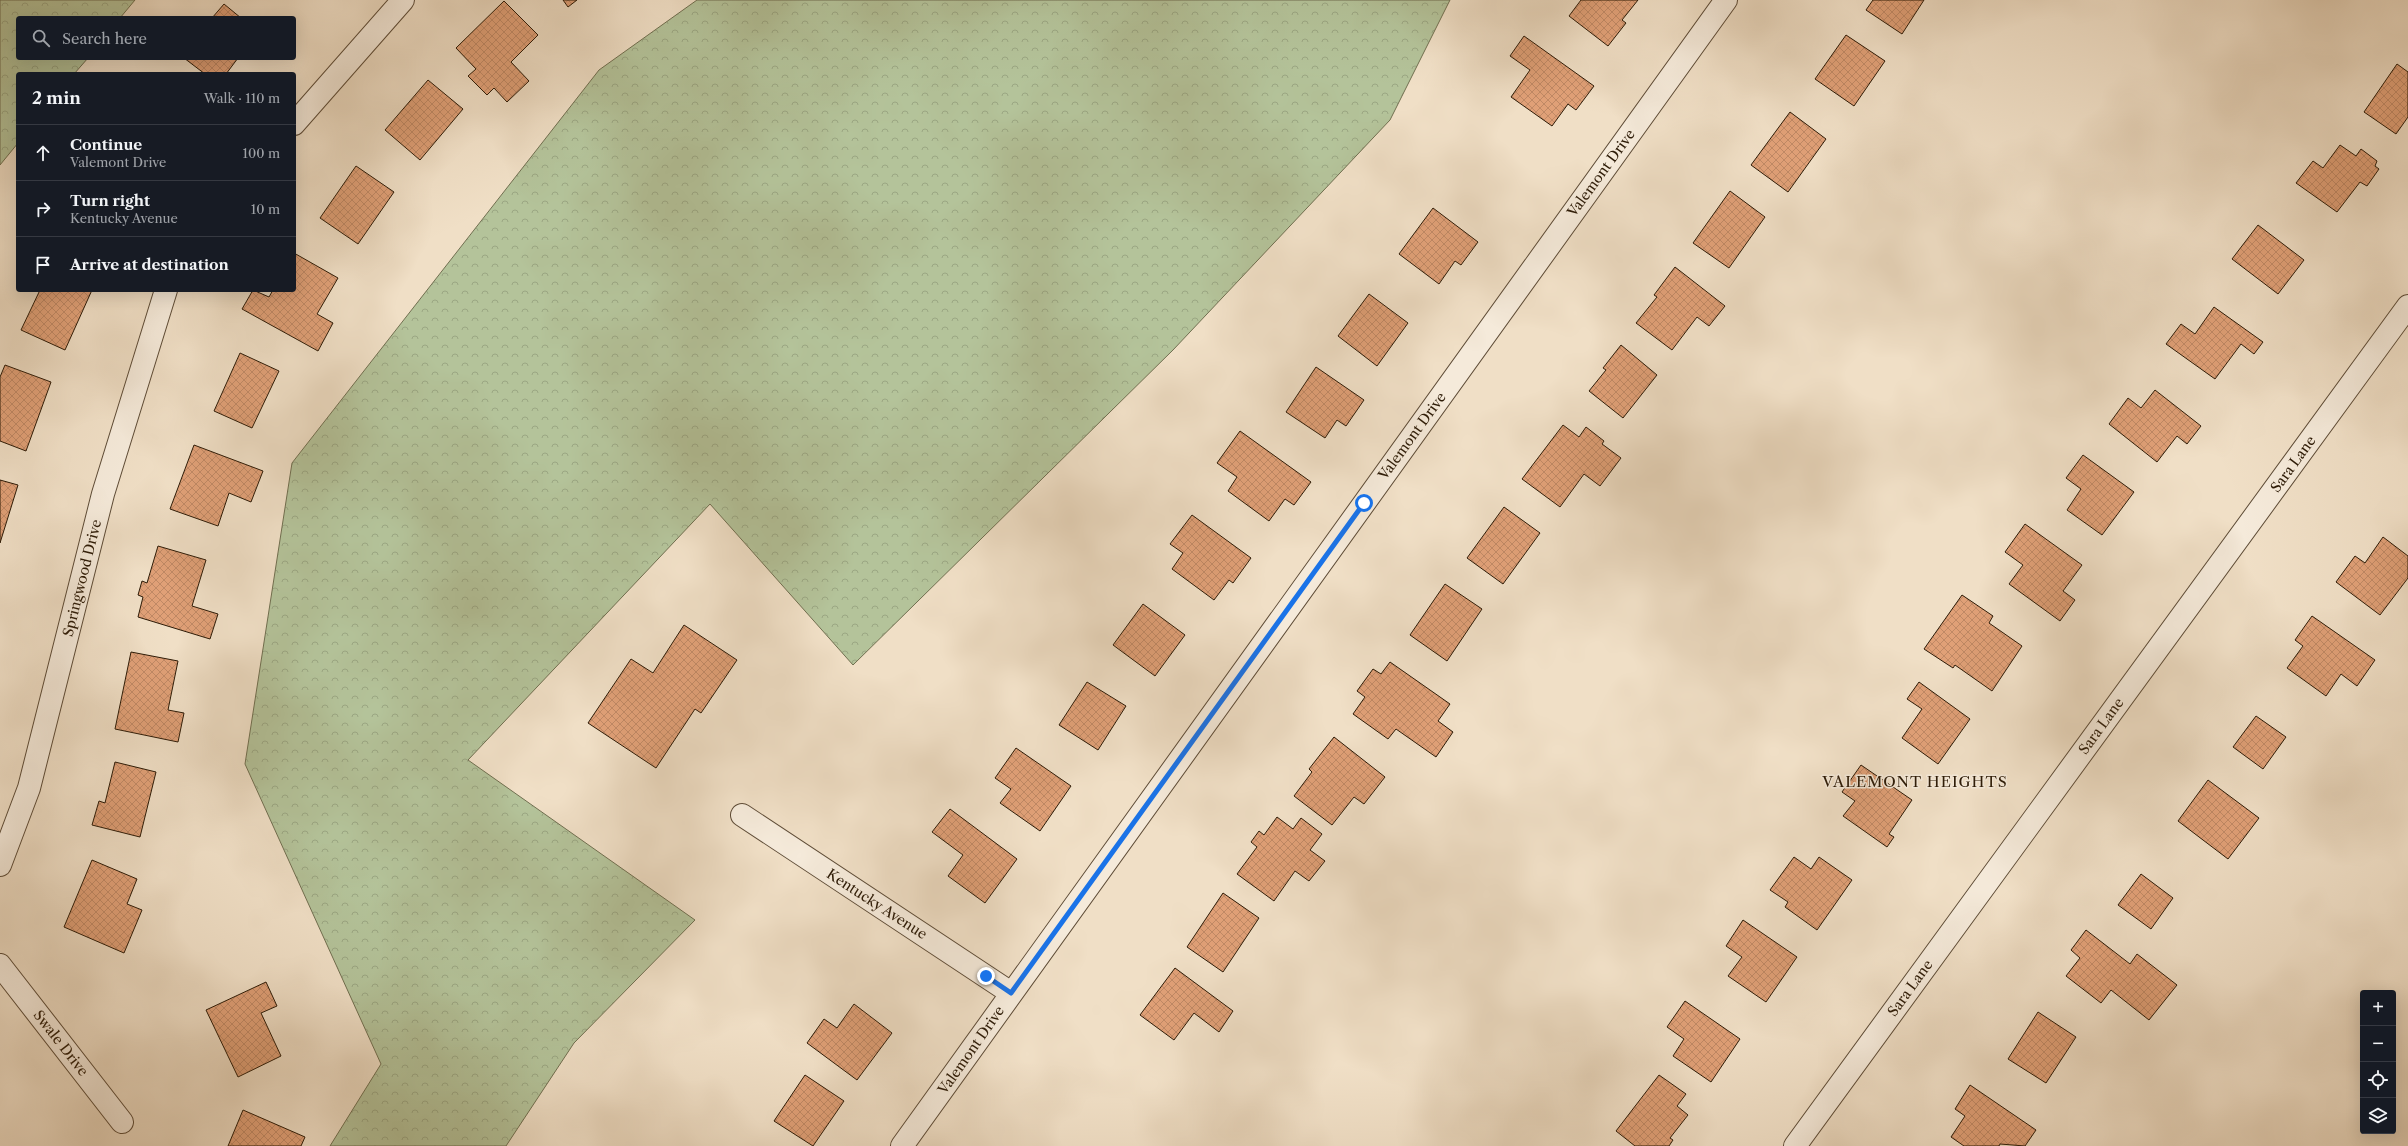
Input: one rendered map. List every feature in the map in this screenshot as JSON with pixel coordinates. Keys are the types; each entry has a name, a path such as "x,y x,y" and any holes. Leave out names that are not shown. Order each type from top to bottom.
{"street":[{"path":"296,122 403,0"},
{"name":"Valemont Drive","path":"902,1146 1726,0"},
{"name":"Springwood Drive","path":"0,865 29,788 103,494 165,292"},
{"name":"Sara Lane","path":"1795,1146 2408,306"},
{"name":"Kentucky Avenue","path":"742,815 1011,993"},
{"name":"Swale Drive","path":"0,965 122,1122"}],"green space":[{"path":"0,0 135,0 122,16 16,16 16,60 86,60 76,72 16,72 16,145 0,165"},
{"path":"697,0 1450,0 1390,120 1173,350 853,665 710,504 468,760 695,920 574,1043 506,1146 330,1146 381,1064 245,764 292,463 599,70"}],"building":[{"path":"563,0 577,0 568,7"},
{"path":"1581,0 1638,0 1622,20 1626,23 1608,46 1569,16"},
{"path":"1873,0 1924,0 1902,34 1866,10"},
{"path":"504,1 538,35 511,62 529,81 507,102 494,88 487,95 468,76 476,69 456,48"},
{"path":"224,4 239,16 214,16"},
{"path":"1846,35 1885,61 1854,106 1815,79"},
{"path":"1524,36 1594,86 1576,110 1568,104 1552,126 1511,97 1530,70 1510,56"},
{"path":"187,60 236,60 228,72 202,72"},
{"path":"2397,64 2408,72 2408,117 2396,134 2364,112"},
{"path":"428,80 463,109 420,160 385,130"},
{"path":"1790,112 1826,139 1788,192 1751,165"},
{"path":"2340,145 2356,156 2361,149 2377,161 2375,166 2379,169 2367,186 2360,182 2337,212 2296,183 2313,161 2323,168"},
{"path":"356,166 394,192 358,244 320,218"},
{"path":"1730,191 1765,217 1729,268 1693,243"},
{"path":"1433,208 1478,242 1461,265 1455,261 1439,284 1399,254"},
{"path":"2258,225 2304,260 2278,294 2232,259"},
{"path":"296,254 338,278 317,314 333,323 318,351 242,309 252,292 258,292 269,297 272,292 296,292"},
{"path":"1675,267 1725,306 1709,326 1697,317 1672,350 1636,323 1657,297 1654,295"},
{"path":"39,292 91,292 65,350 21,330"},
{"path":"1369,294 1408,323 1377,366 1338,336"},
{"path":"2214,307 2263,342 2254,354 2241,344 2215,379 2166,344 2181,324 2195,334"},
{"path":"1621,345 1657,375 1623,418 1589,391 1606,370 1603,368"},
{"path":"240,353 279,371 252,428 214,411"},
{"path":"5,365 51,382 26,451 0,441 0,377"},
{"path":"1316,367 1364,400 1346,426 1337,420 1325,438 1286,412"},
{"path":"2155,390 2201,426 2187,444 2177,436 2157,462 2109,424 2128,398 2141,408"},
{"path":"1563,425 1579,437 1586,427 1604,441 1602,444 1621,458 1600,486 1584,474 1560,507 1522,479"},
{"path":"1240,431 1311,482 1294,505 1285,499 1269,521 1228,491 1237,477 1217,463"},
{"path":"194,445 263,471 251,502 229,493 218,526 170,509"},
{"path":"2083,455 2134,492 2102,535 2067,510 2081,489 2066,478"},
{"path":"0,480 18,485 0,543"},
{"path":"1504,507 1540,533 1503,584 1467,558"},
{"path":"1192,515 1251,558 1233,583 1229,580 1214,600 1172,569 1183,553 1170,544"},
{"path":"2025,524 2082,565 2063,591 2075,600 2060,621 2009,584 2023,565 2005,552"},
{"path":"2383,537 2408,556 2408,578 2380,615 2336,582 2355,556 2365,563"},
{"path":"158,546 206,560 192,606 218,614 210,639 138,617 143,597 138,595 142,581 147,583"},
{"path":"1445,584 1482,609 1447,661 1410,635"},
{"path":"1962,595 1993,616 1989,623 2022,646 1992,691 1955,665 1953,668 1924,649"},
{"path":"1143,604 1185,635 1155,676 1113,645"},
{"path":"2312,616 2375,660 2357,686 2341,674 2326,696 2287,668 2303,646 2295,640"},
{"path":"684,625 737,660 701,713 695,709 656,768 588,723 631,659 653,673"},
{"path":"131,652 178,661 168,710 184,713 178,742 115,729"},
{"path":"1390,662 1450,704 1438,721 1453,732 1436,757 1396,729 1388,739 1353,714 1365,697 1357,691 1373,669 1381,674"},
{"path":"1087,682 1126,706 1098,750 1059,725"},
{"path":"1919,682 1970,719 1938,764 1902,738 1922,709 1907,699"},
{"path":"2256,716 2286,737 2263,769 2233,747"},
{"path":"1334,737 1385,777 1364,804 1354,797 1332,825 1294,796 1312,772 1309,769"},
{"path":"1016,748 1071,786 1040,831 1000,803 1011,789 995,778"},
{"path":"115,762 156,772 140,837 92,825 99,801 105,803"},
{"path":"1861,765 1912,800 1889,834 1894,837 1887,847 1843,816 1855,801 1842,792"},
{"path":"2208,780 2259,818 2228,859 2178,821"},
{"path":"950,809 1017,859 985,903 948,876 963,855 932,832"},
{"path":"1277,817 1293,829 1301,818 1322,834 1310,850 1325,861 1309,881 1295,871 1274,901 1237,874 1257,847 1251,842 1259,831 1264,835"},
{"path":"1794,857 1811,869 1819,857 1852,880 1817,930 1785,907 1788,902 1770,890"},
{"path":"92,860 137,879 127,904 142,910 124,953 64,927"},
{"path":"2141,874 2173,898 2151,929 2118,905"},
{"path":"1223,893 1259,918 1223,972 1187,947"},
{"path":"1743,920 1797,957 1766,1002 1728,976 1742,957 1726,946"},
{"path":"2086,930 2130,964 2137,954 2177,985 2149,1020 2111,990 2101,1003 2066,976 2080,958 2071,950"},
{"path":"1175,968 1233,1011 1219,1032 1194,1013 1174,1040 1140,1015"},
{"path":"266,982 277,1006 261,1013 281,1056 238,1077 206,1010"},
{"path":"1685,1001 1740,1039 1711,1082 1673,1056 1684,1039 1667,1027"},
{"path":"854,1004 892,1033 857,1080 807,1043 824,1019 837,1028"},
{"path":"2038,1012 2076,1037 2046,1083 2008,1059"},
{"path":"805,1075 844,1101 813,1146 774,1121"},
{"path":"1659,1075 1686,1094 1677,1106 1688,1115 1670,1138 1673,1140 1669,1146 1635,1146 1616,1131"},
{"path":"1970,1085 2036,1130 2025,1146 2000,1144 1999,1146 1964,1146 1951,1137 1965,1116 1955,1109"},
{"path":"243,1110 305,1137 301,1146 228,1146"}],"district":[{"name":"VALEMONT HEIGHTS","path":"1915,782"}],"route":[{"path":"986,976 1011,993 1364,503"}]}
